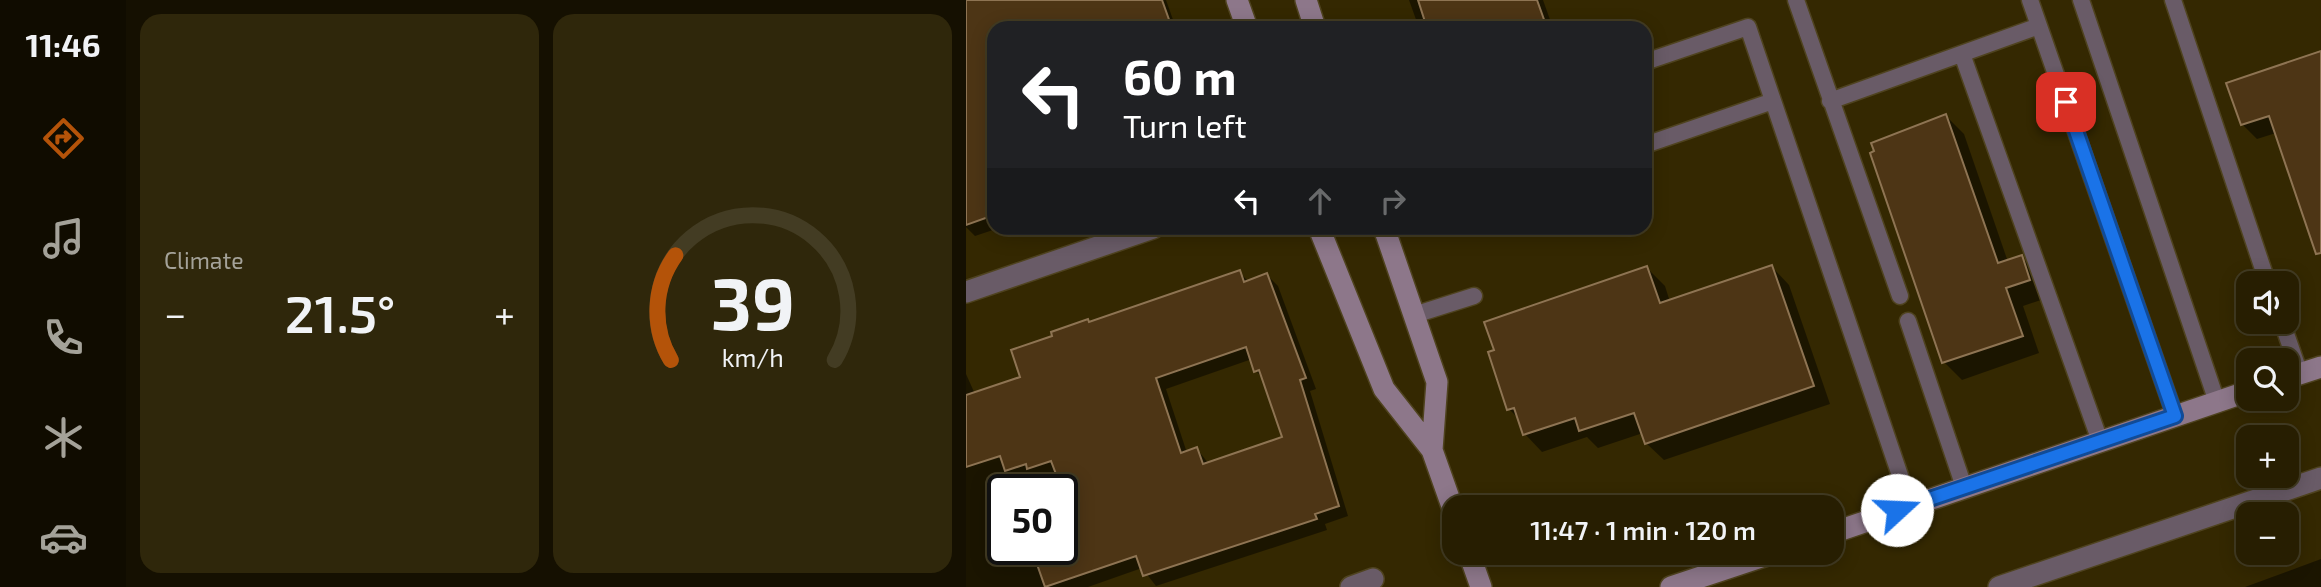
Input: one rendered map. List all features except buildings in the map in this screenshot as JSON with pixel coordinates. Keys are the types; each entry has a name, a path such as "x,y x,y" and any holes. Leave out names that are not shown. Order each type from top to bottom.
{"main road":[{"path":"1237,0 1244,21"},
{"path":"1306,0 1313,21"},
{"path":"1322,235 1384,389 1432,450 1448,495"},
{"path":"1386,235 1437,382 1432,450"},
{"path":"2299,374 2321,367"},
{"path":"1844,529 2236,395"},
{"path":"1473,565 1481,587"},
{"path":"1671,587 1737,565"}],"street":[{"path":"966,292 1133,235"},
{"path":"1999,587 2321,478"},
{"path":"1351,587 1373,579"}],"lane":[{"path":"1796,0 1900,296"},
{"path":"2030,0 2175,416"},
{"path":"2081,0 2217,402"},
{"path":"2176,1 2264,271"},
{"path":"1830,101 2039,26"},
{"path":"1652,60 1748,27 1910,505"},
{"path":"1962,54 2100,441"},
{"path":"1652,143 1773,101"},
{"path":"1414,315 1474,296"},
{"path":"1908,321 1964,487"}],"route":[{"path":"1897,510 2175,416 2066,102"}]}
